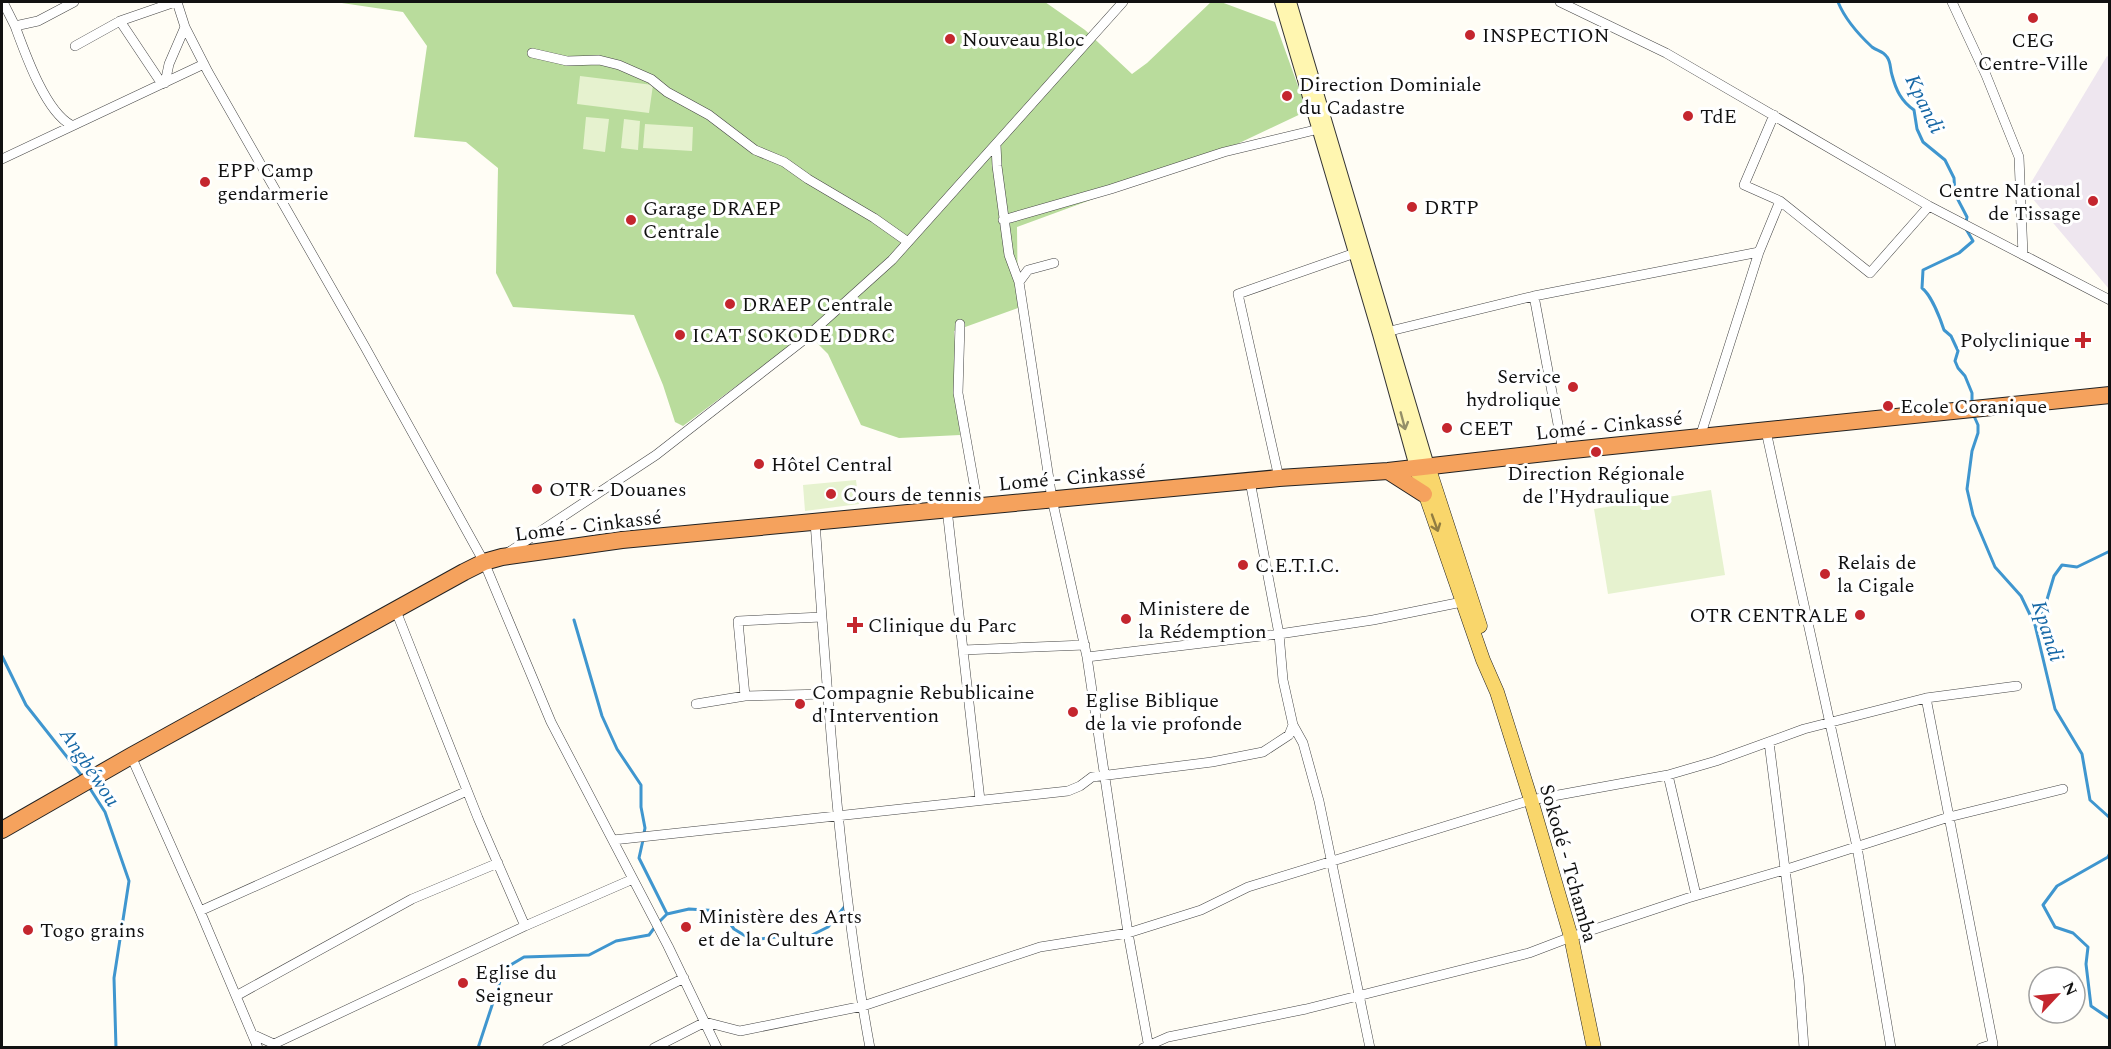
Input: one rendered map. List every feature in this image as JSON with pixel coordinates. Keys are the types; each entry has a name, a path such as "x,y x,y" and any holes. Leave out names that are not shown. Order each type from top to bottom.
{"highway":[{"name":"Lomé - Cinkassé","path":"2,831 130,756 484,562 502,557 622,540 1279,478 1388,471 2109,395"},
{"path":"1388,471 1424,494"}],"main road":[{"path":"1281,2 1355,253 1383,332"},
{"path":"1290,2 1422,466"},
{"name":"Sokodé - Tchamba","path":"1422,466 1424,494 1497,692 1531,800 1571,937 1594,1047"},
{"name":"Sokodé - Tchamba","path":"1422,466 1490,658 1497,692"}],"street":[{"path":"3,2 39,83 56,114 71,125"},
{"path":"15,26 38,21 74,2"},
{"path":"75,46 120,21 176,2 185,27 204,64 484,562 551,722 657,925 717,1047"},
{"path":"502,557 656,455 801,342 892,260 1123,2"},
{"path":"1560,2 1666,53 1929,206 2109,300"},
{"path":"1952,2 1986,75 2019,157 2023,255"},
{"path":"120,21 164,84"},
{"path":"164,84 169,64 185,27"},
{"path":"532,52 567,61 599,60 619,64 651,79 667,92 709,115 755,150 784,162 908,242"},
{"path":"2,159 204,64"},
{"path":"1774,115 1744,185 1780,201 1870,273 1929,206"},
{"path":"1004,220 1111,189 1224,152 1319,129"},
{"path":"996,145 1009,255 1019,282 1052,500 1088,657 1104,776 1147,1047 1168,1037 1306,1009 1529,953 1696,896 1949,817 2063,789"},
{"path":"1700,437 1759,252 1780,201"},
{"path":"1383,332 1534,296 1759,252"},
{"path":"1279,478 1238,294 1355,253"},
{"path":"1019,282 1028,270 1054,263"},
{"path":"1534,296 1563,451"},
{"path":"960,324 958,393 964,441 978,506"},
{"path":"1766,431 1857,847 1891,1047"},
{"path":"1250,481 1279,634 1283,680 1293,725 1303,743 1319,801 1370,1047"},
{"path":"947,509 980,800"},
{"path":"815,522 837,815 862,1006 870,1047"},
{"path":"1088,657 1279,634 1372,620 1462,602"},
{"path":"396,611 467,791 525,926"},
{"path":"745,696 738,621 822,617"},
{"path":"963,650 1085,645"},
{"path":"654,1047 705,1022 740,1031 862,1006 1040,947 1128,933 1201,909 1248,887 1531,800 1668,775 1829,722 1926,698 2017,686"},
{"path":"696,704 745,696 828,694"},
{"path":"1926,698 1993,1044 1981,1047"},
{"path":"613,840 1068,791 1092,777 1212,762 1263,752 1289,735 1293,725"},
{"path":"1769,742 1799,980 1804,1047"},
{"path":"130,756 258,1047"},
{"path":"1668,775 1696,896"},
{"path":"200,911 467,791"},
{"path":"236,996 412,899 498,863"},
{"path":"252,1034 273,1046 525,926 633,879"},
{"path":"547,1047 684,978"}],"shaded area":[{"path":"2107,56 2110,58 2109,289 2026,191"}],"green space":[{"path":"335,2 1045,2 1085,30 1132,74 1147,63 1211,2 1221,2 1275,22 1307,111 1216,154 1017,227 1018,308 954,331 960,435 899,438 861,425 828,354 807,333 683,426 675,422 663,385 634,315 513,307 496,273 498,168 466,142 414,137 427,46 403,12"},
{"path":"580,76 653,85 649,113 577,104"},
{"path":"586,117 609,119 605,152 583,149"},
{"path":"624,119 640,121 638,150 621,148"},
{"path":"645,124 693,127 692,151 643,148"},
{"name":"Cours de tennis","path":"856,480 859,504 805,511 803,485"},
{"path":"1711,490 1725,575 1608,594 1594,509"}],"waterway":[{"name":"Kpandi","path":"1838,2 1857,32 1872,47 1884,53 1888,59 1897,90 1902,99 1914,110 1917,129 1923,142 1945,160 1954,178 1955,194 1967,217 1966,222"},
{"name":"Kpandi","path":"1966,229 1973,241 1959,253 1923,270 1922,288 1932,301 1944,330 1951,336 1958,351 1955,361 1965,376 1972,393 1972,401"},
{"name":"Kpandi","path":"1974,416 1978,425 1978,433 1972,451 1967,489 1973,515 1995,567 2021,596 2035,625 2055,709 2082,754 2090,800 2110,818"},
{"path":"2037,633 2054,576 2062,565 2077,567 2110,551"},
{"path":"574,620 602,716 617,749 641,785 644,833"},
{"name":"Angbéwou","path":"2,656 26,705 82,776"},
{"name":"Angbéwou","path":"89,787 105,812 129,881 114,978 116,1048"},
{"path":"643,840 639,858 667,914 659,922"},
{"name":"Kpandi","path":"2110,853 2108,857 2057,886 2043,905 2055,927 2073,933 2088,947 2086,964 2091,1006 2110,1019"},
{"path":"667,914 689,909 721,911 734,929 752,940 776,937 806,938 828,927 846,905"},
{"path":"478,1048 504,969 524,957 589,955 616,941 649,935 655,927"}],"place":[{"name":"CEG Centre-Ville","path":"2033,18"},
{"name":"INSPECTION","path":"1470,35"},
{"name":"Nouveau Bloc","path":"950,39"},
{"name":"Direction Dominiale du Cadastre","path":"1287,96"},
{"name":"TdE","path":"1688,116"},
{"name":"EPP Camp gendarmerie","path":"205,182"},
{"name":"Centre National de Tissage","path":"2093,201"},
{"name":"DRTP","path":"1412,207"},
{"name":"Garage DRAEP Centrale","path":"631,220"},
{"name":"DRAEP Centrale","path":"730,304"},
{"name":"ICAT SOKODE DDRC","path":"680,335"},
{"name":"Polyclinique","path":"2083,340"},
{"name":"Service hydrolique","path":"1573,387"},
{"name":"Ecole Coranique","path":"1888,406"},
{"name":"CEET","path":"1447,428"},
{"name":"Direction Régionale de l'Hydraulique","path":"1596,452"},
{"name":"Hôtel Central","path":"759,464"},
{"name":"OTR - Douanes","path":"537,489"},
{"name":"Cours de tennis","path":"831,494"},
{"name":"C.E.T.I.C.","path":"1243,565"},
{"name":"Relais de la Cigale","path":"1825,574"},
{"name":"OTR CENTRALE","path":"1860,615"},
{"name":"Ministere de la Rédemption","path":"1126,619"},
{"name":"Clinique du Parc","path":"855,625"},
{"name":"Compagnie Rebublicaine d'Intervention","path":"800,704"},
{"name":"Eglise Biblique de la vie profonde","path":"1073,712"},
{"name":"Ministère des Arts et de la Culture","path":"686,927"},
{"name":"Togo grains","path":"28,930"},
{"name":"Eglise du Seigneur","path":"463,983"}]}
